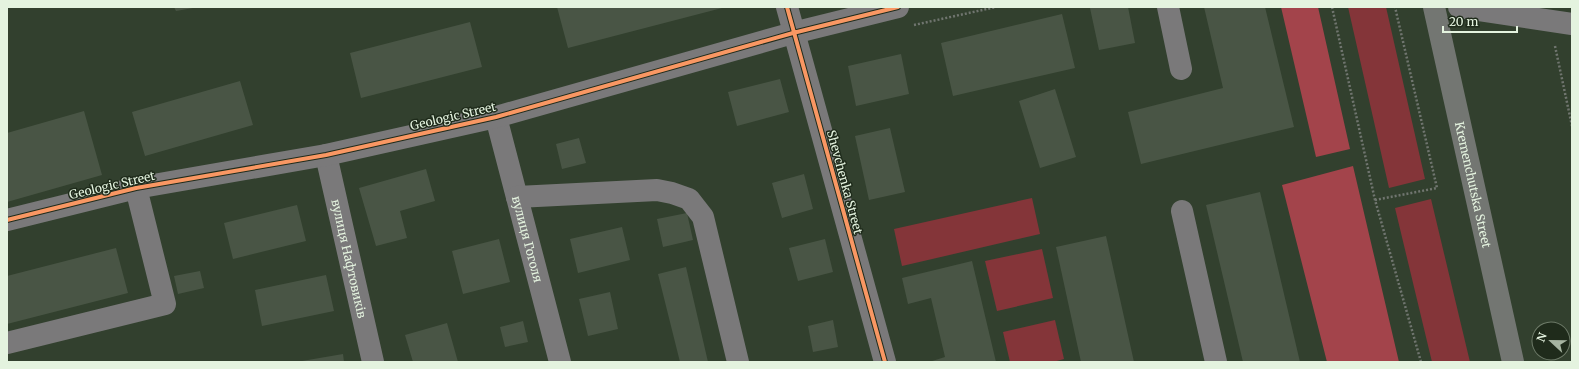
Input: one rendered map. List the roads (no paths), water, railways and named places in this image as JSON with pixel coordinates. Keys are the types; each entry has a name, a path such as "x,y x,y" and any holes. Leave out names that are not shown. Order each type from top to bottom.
{"highway":[{"name":"Kremenchutska Street","path":"1434,7 1513,362"}],"street":[{"name":"Shevchenka Street","path":"787,7 885,362"},
{"name":"Geologic Street","path":"7,220 136,188 326,155 496,117 793,33 898,7"},
{"path":"1168,7 1181,69"},
{"path":"1459,7 1572,24"},
{"name":"вулиця Гоголя","path":"496,117 560,362"},
{"name":"вулиця Нафтовиків","path":"326,155 373,362"},
{"path":"7,343 166,304 136,188"},
{"path":"517,198 657,190 689,199 703,217 738,362"},
{"path":"1182,211 1216,362"}]}
